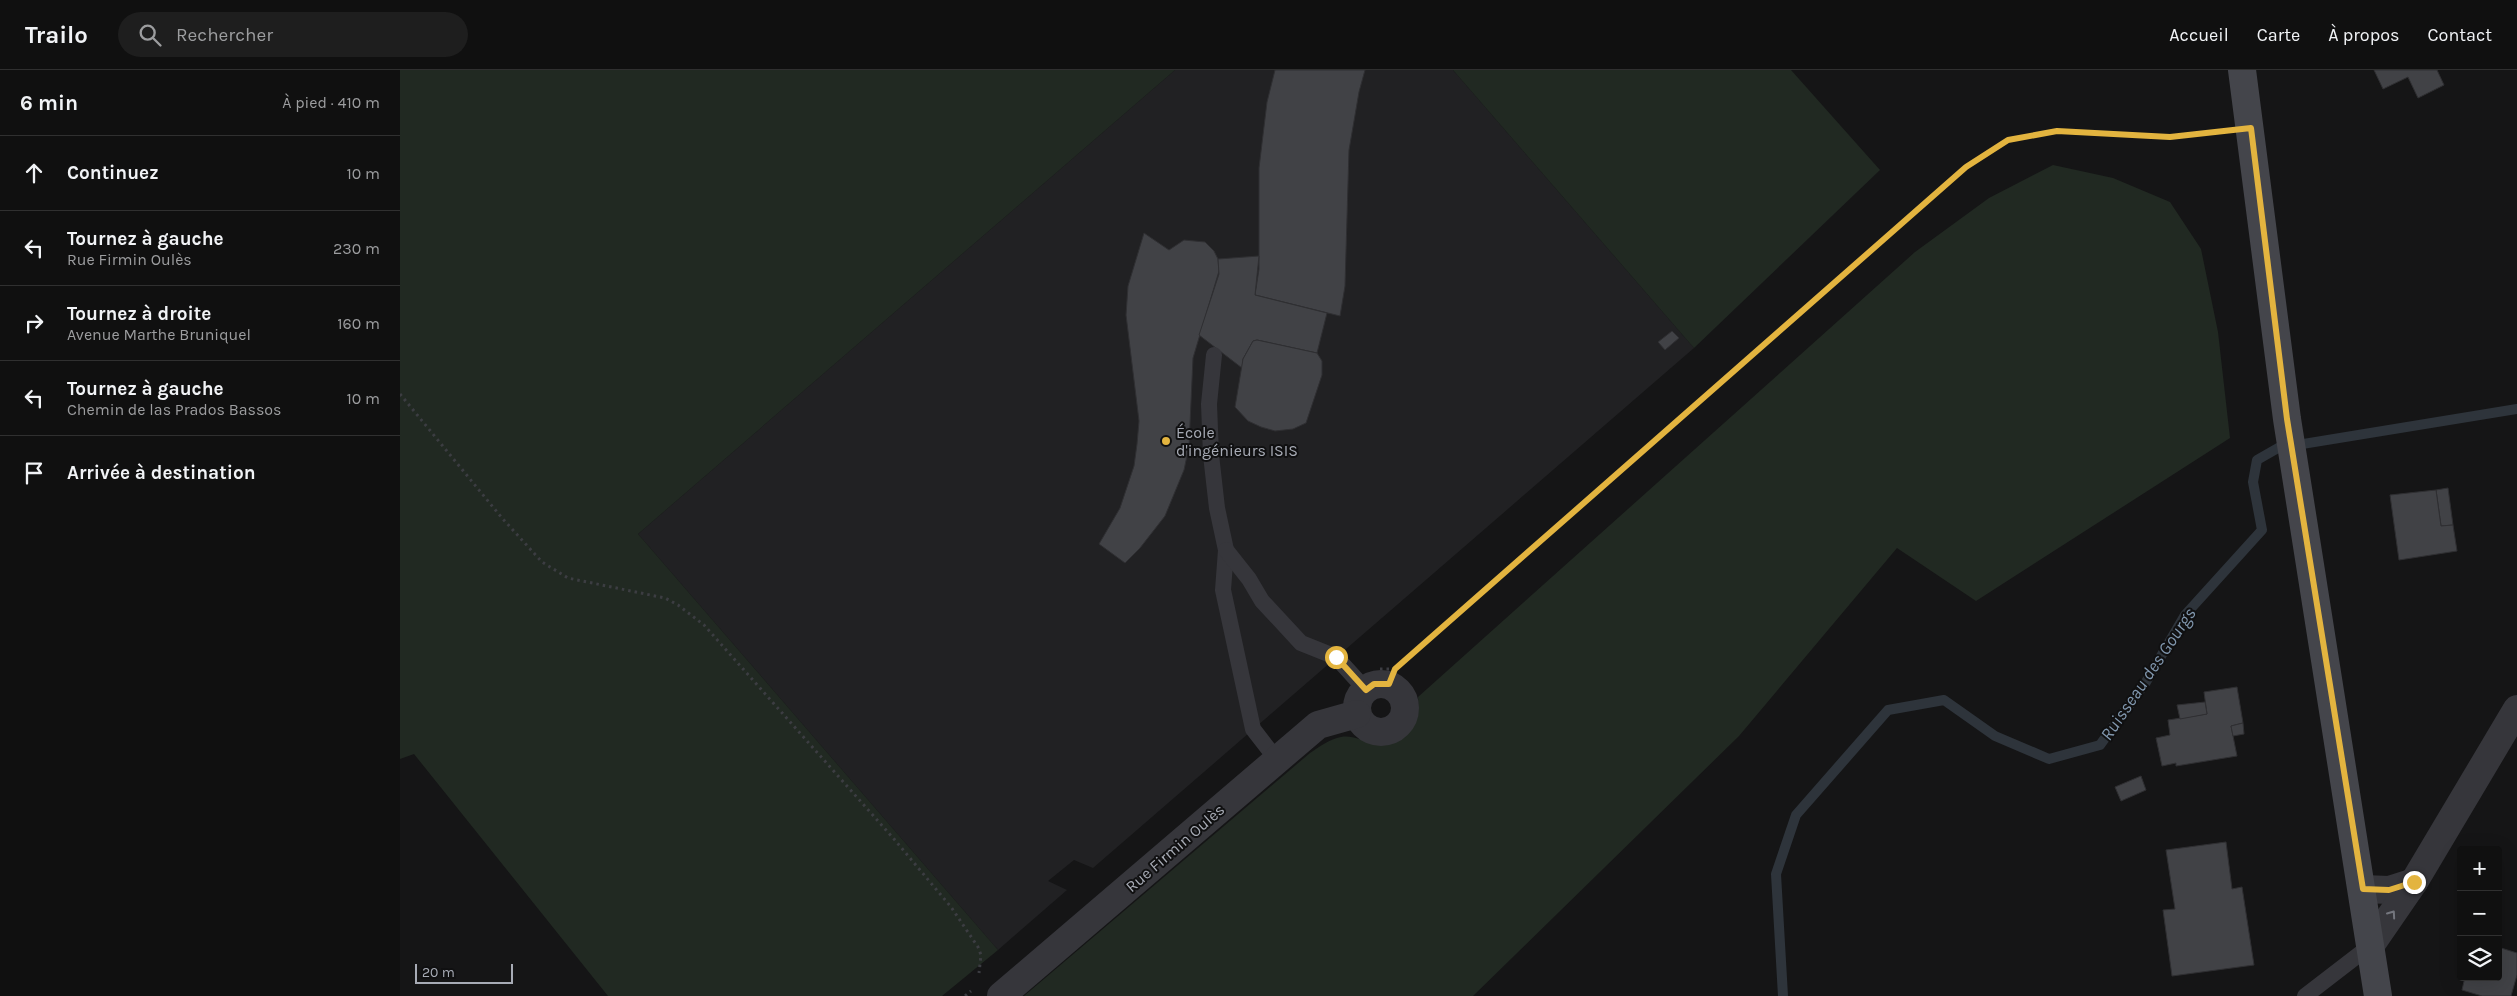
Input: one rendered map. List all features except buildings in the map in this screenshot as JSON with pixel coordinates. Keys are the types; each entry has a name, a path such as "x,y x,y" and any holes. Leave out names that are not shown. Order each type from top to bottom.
{"street":[{"path":"2242,70 2251,128 2287,419 2363,889 2378,996"},
{"name":"Rue Firmin Oulès","path":"992,988 1318,725 1371,696"},
{"path":"2370,946 2414,882 2517,709"},
{"path":"2363,889 2389,890 2414,882"}],"lane":[{"path":"1214,355 1209,404 1211,455 1217,508 1226,550 1223,590 1253,729 1277,760"},
{"path":"1226,550 1249,579 1262,601 1301,644 1336,657 1371,696"},
{"path":"2305,996 2370,946"}],"path":[{"path":"1371,696 1395,669 1966,167 2008,140 2057,131 2170,137 2251,128"},
{"path":"400,394 532,552 556,572 580,581 665,598 684,609 704,625 894,839 951,907 978,947 981,955 979,974 992,988"}],"shaded area":[{"path":"400,70 1175,70 638,534 998,950 942,996 608,996 414,754 400,759"},
{"name":"École d'ingénieurs ISIS","path":"1175,70 1453,70 1694,348 1093,868 1074,860 1048,881 1067,890 998,950 638,534"},
{"path":"1453,70 1791,70 1880,170 1694,348"},
{"path":"2053,165 2113,178 2170,202 2201,249 2218,332 2230,438 1976,601 1897,548 1739,736 1473,996 1024,996 1310,753 1329,741 1341,737 1383,744 1401,739 1413,726 1418,708 1418,697 1915,252 1989,198"}],"waterway":[{"name":"Ruisseau des Gourgs","path":"1783,996 1776,874 1796,815 1888,710 1944,700 1995,736 2049,759 2100,745 2146,682 2185,615 2262,530 2253,482 2257,460 2278,448 2517,409"}],"place":[{"name":"École d'ingénieurs ISIS","path":"1166,441"}],"route":[{"path":"1336,657 1366,690 1374,684 1389,684 1395,669 1966,167 2008,140 2057,131 2170,137 2251,128 2287,419 2363,889 2389,890 2414,882"}]}
